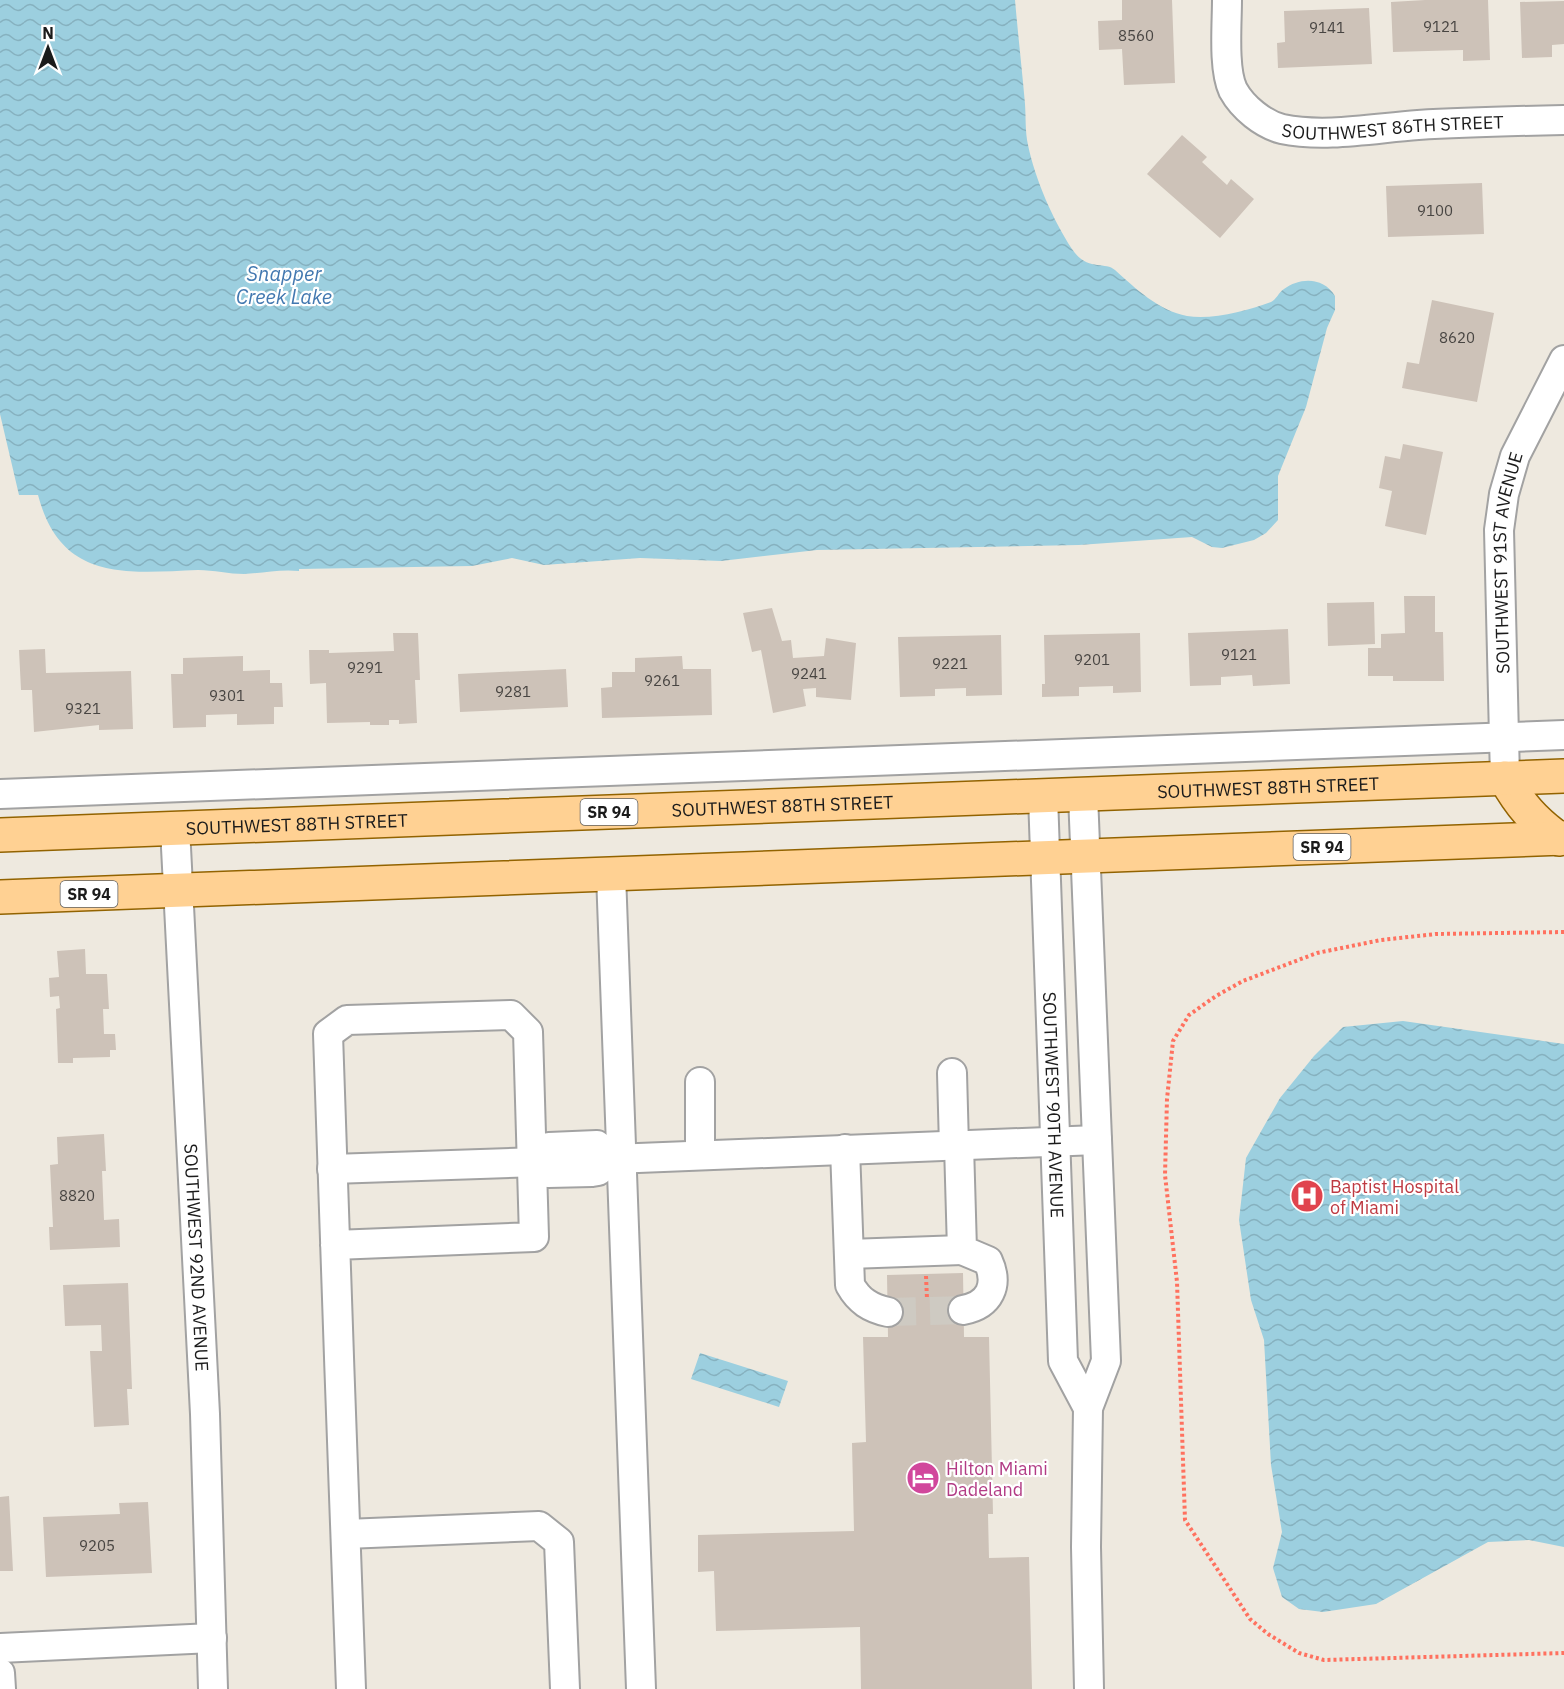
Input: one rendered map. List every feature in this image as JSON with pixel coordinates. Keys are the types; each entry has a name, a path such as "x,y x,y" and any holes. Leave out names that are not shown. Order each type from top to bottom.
{"main road":[{"name":"SOUTHWEST 88TH STREET","path":"0,835 1564,776"},
{"path":"1505,778 1527,814 1562,838"},
{"name":"SR 94","path":"0,897 1562,838"}],"street":[{"name":"SOUTHWEST 86TH STREET","path":"1227,0 1228,67 1234,91 1243,104 1266,123 1281,129 1303,131 1564,120"},
{"name":"SOUTHWEST 91ST AVENUE","path":"1505,778 1499,530 1504,494 1515,456 1554,407 1564,360"},
{"path":"0,794 1564,735"},
{"name":"SOUTHWEST 90TH AVENUE","path":"1083,795 1106,1361 1088,1408 1086,1547 1089,1689"},
{"name":"SOUTHWEST 90TH AVENUE","path":"1043,796 1064,1361 1088,1408"},
{"name":"SOUTHWEST 92ND AVENUE","path":"175,828 204,1390 213,1689"},
{"path":"611,874 617,1159 641,1689"},
{"path":"335,1245 534,1237 534,1162 528,1032 511,1015 347,1020 328,1034 332,1169 351,1689"},
{"path":"952,1073 962,1250"},
{"path":"700,1082 700,1155"},
{"path":"332,1169 534,1162 548,1173 592,1172 598,1171 617,1159 1097,1140"},
{"path":"845,1149 850,1285 856,1297 866,1304 888,1312"},
{"path":"849,1254 962,1250 988,1261 993,1289 985,1301 963,1310"},
{"path":"346,1534 539,1526 560,1542 565,1689"},
{"path":"0,1648 212,1638"},
{"path":"0,1673 1,1689"}],"path":[{"path":"1564,932 1444,933 1347,946 1286,964 1216,996 1189,1015 1173,1041 1167,1099 1165,1175 1177,1282 1185,1520 1250,1619 1268,1635 1299,1653 1324,1660 1564,1653"},
{"path":"926,1264 927,1299"}],"water":[{"name":"Snapper Creek Lake","path":"0,0 1015,0 1026,135 1031,158 1052,212 1065,238 1078,256 1090,263 1111,267 1157,304 1187,316 1218,316 1251,309 1271,302 1290,285 1304,281 1325,285 1335,296 1335,310 1327,328 1306,407 1278,476 1278,520 1266,533 1254,540 1222,548 1212,547 1192,537 1079,545 817,550 721,561 640,558 544,565 512,558 472,566 299,569 299,571 244,574 198,570 122,571 80,558 63,544 49,523 38,495 19,495 0,414"},
{"path":"1403,1021 1564,1044 1564,1547 1529,1540 1488,1542 1376,1604 1323,1612 1299,1609 1282,1597 1273,1568 1282,1532 1271,1465 1264,1340 1251,1300 1239,1220 1246,1158 1280,1098 1314,1056 1343,1027"},
{"path":"700,1353 788,1381 779,1407 691,1379"}],"building":[{"path":"1122,0 1172,0 1175,83 1124,85 1122,49 1099,50 1098,21 1122,20"},
{"path":"1488,0 1490,60 1463,61 1463,50 1393,52 1391,2"},
{"path":"1564,1 1564,44 1552,45 1552,57 1522,58 1520,2"},
{"path":"1369,8 1372,64 1278,68 1277,43 1285,42 1284,11"},
{"path":"1182,135 1207,157 1202,162 1227,185 1231,179 1254,199 1220,238 1147,174"},
{"path":"1482,183 1484,234 1388,237 1386,186"},
{"path":"1432,300 1494,313 1477,402 1402,388 1407,362 1419,364"},
{"path":"1403,444 1443,452 1426,535 1385,526 1392,491 1379,488 1385,456 1400,459"},
{"path":"1404,596 1435,596 1435,632 1443,632 1444,681 1393,681 1393,676 1368,676 1368,648 1381,648 1381,634 1405,633"},
{"path":"1374,602 1375,644 1328,646 1327,603"},
{"path":"772,608 782,641 791,640 793,658 824,656 826,638 856,643 851,700 816,697 816,688 803,689 806,706 773,713 761,650 752,652 743,613"},
{"path":"1288,629 1290,684 1253,686 1252,675 1221,677 1221,685 1190,686 1188,633"},
{"path":"393,633 418,633 420,680 415,680 417,723 399,724 399,720 389,720 389,725 370,725 370,722 327,723 326,683 310,684 309,650 329,650 329,653 394,651"},
{"path":"1140,633 1141,692 1113,693 1113,686 1079,687 1079,696 1042,697 1042,684 1045,684 1044,635"},
{"path":"1001,635 1002,695 966,696 966,688 935,689 935,696 900,697 898,637"},
{"path":"45,649 46,673 131,671 133,729 99,730 99,725 34,732 32,690 21,690 19,650"},
{"path":"243,656 243,671 270,670 270,683 282,683 283,707 274,707 274,724 237,725 237,714 206,715 206,727 173,728 171,674 183,674 183,658"},
{"path":"682,656 683,669 711,669 712,715 602,718 601,688 612,687 612,672 635,672 635,658"},
{"path":"566,669 568,707 460,712 458,674"},
{"path":"85,949 86,974 107,974 109,1009 103,1009 104,1034 115,1034 116,1050 110,1050 110,1057 73,1058 73,1063 58,1063 56,1009 60,1008 59,996 50,997 49,978 59,977 57,951"},
{"path":"104,1134 106,1171 102,1171 104,1220 119,1219 120,1247 50,1250 49,1227 53,1227 50,1165 58,1164 57,1137"},
{"name":"Hilton Miami Dadeland","path":"963,1273 964,1337 989,1337 993,1514 988,1514 989,1558 1029,1557 1032,1689 861,1689 860,1627 716,1631 714,1571 698,1572 698,1535 854,1531 852,1443 866,1442 863,1337 888,1337 887,1275"},
{"path":"128,1283 132,1389 127,1389 129,1425 94,1427 90,1351 102,1351 101,1325 65,1326 63,1285"},
{"path":"9,1496 13,1571 0,1571 0,1497"},
{"path":"148,1502 152,1573 46,1577 43,1517 120,1514 119,1503"}],"tunnel":[{"path":"888,1312 963,1310"}],"place":[{"name":"Baptist Hospital of Miami","path":"1307,1196"},
{"name":"Hilton Miami Dadeland","path":"923,1478"}]}
